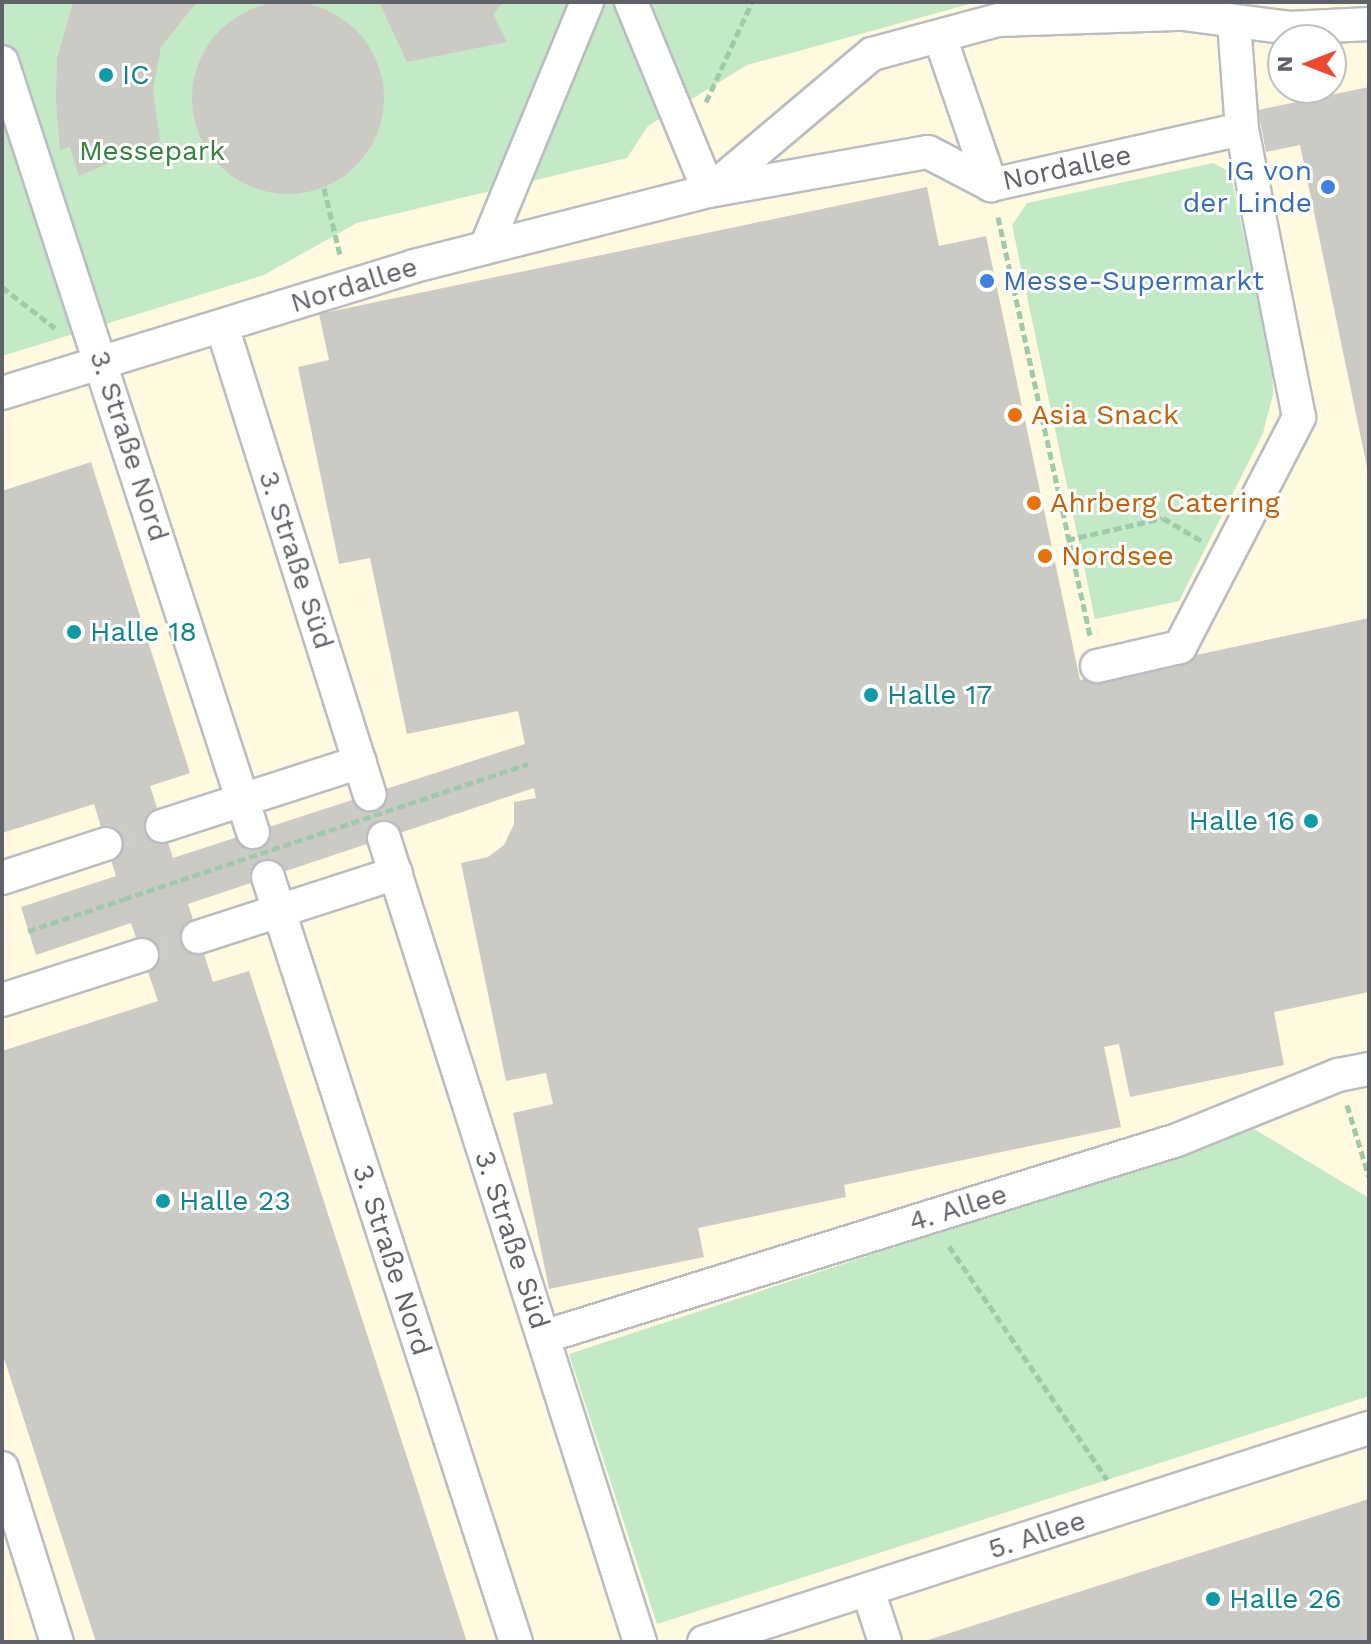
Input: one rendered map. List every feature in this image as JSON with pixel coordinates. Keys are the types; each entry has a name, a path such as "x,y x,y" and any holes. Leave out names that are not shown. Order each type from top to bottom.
{"lane":[{"path":"486,247 587,2"},
{"path":"631,2 709,191"},
{"name":"Nordallee","path":"709,191 872,54 940,37 1007,11 1183,14 1289,28 1369,24"},
{"path":"1097,666 1180,647 1299,417 1242,129 1234,23"},
{"path":"940,37 991,185"},
{"name":"3. Straße Nord","path":"2,62 253,832"},
{"name":"Nordallee","path":"2,393 486,247 709,191 928,152 991,185 1242,129"},
{"name":"3. Straße Süd","path":"222,326 370,794"},
{"path":"162,826 360,762"},
{"name":"3. Straße Süd","path":"384,838 640,1642"},
{"path":"2,878 106,844"},
{"path":"198,937 396,873"},
{"name":"3. Straße Nord","path":"268,877 516,1642"},
{"path":"2,1000 142,955"},
{"name":"4. Allee","path":"543,1337 1177,1140 1338,1075 1369,1069"},
{"name":"5. Allee","path":"704,1642 1369,1428"},
{"path":"2,1468 57,1642"},
{"path":"868,1590 885,1642"}],"path":[{"path":"687,142 752,2"},
{"path":"991,185 1097,666"},
{"path":"324,188 347,287"},
{"path":"2,287 54,328 87,318"},
{"path":"1067,540 1163,518 1226,556"},
{"path":"28,931 528,764"},
{"path":"1338,1075 1369,1177"},
{"path":"929,1217 1125,1507"}],"shaded area":[{"path":"2,2 1369,2 1369,1642 2,1642"}],"green space":[{"name":"Messepark","path":"2,2 977,2 747,65 648,126 627,158 357,223 264,275 2,356"},
{"path":"1213,163 1230,172 1272,364 1273,394 1263,433 1179,601 1095,619 1012,225 1027,203"},
{"path":"1254,1129 1369,1198 1369,1396 657,1624 569,1354"}],"building":[{"name":"IC","path":"73,2 197,2 161,47 153,90 160,141 79,176 70,147 60,150 56,101 57,59"},
{"path":"288,2 307,3 325,9 356,30 377,61 383,79 383,117 377,135 356,166 325,187 307,193 288,194 269,193 251,187 220,166 199,135 193,117 192,98 193,79 199,61 220,30 251,9 269,3"},
{"path":"379,2 503,2 493,14 507,42 407,62"},
{"path":"1369,87 1369,472 1300,145 1266,152 1258,110 1287,104 1347,104 1347,92"},
{"path":"927,187 939,246 986,236 1080,680 1369,618 1369,992 1274,1012 1284,1065 1130,1097 1119,1044 1104,1047 1121,1127 844,1185 846,1197 698,1228 704,1257 549,1289 513,1113 553,1104 546,1073 506,1081 461,863 488,857 504,845 514,824 514,802 536,798 534,788 188,904 213,982 249,971 467,1642 96,1642 2,1352 2,1051 158,1001 131,923 36,955 21,907 116,876 94,804 2,833 2,491 91,462 190,773 150,786 173,858 525,744 518,711 407,734 370,558 339,564 298,367 329,360 319,314"},
{"name":"Halle 26","path":"1369,1499 1369,1642 925,1642 925,1641"}],"tunnel":[{"path":"370,794 384,838"},
{"path":"106,844 162,826"},
{"path":"253,832 268,877"},
{"path":"142,955 198,937"}],"place":[{"name":"IC","path":"106,75"},
{"name":"IG von der Linde","path":"1328,187"},
{"name":"Messe-Supermarkt","path":"987,281"},
{"name":"Asia Snack","path":"1015,415"},
{"name":"Ahrberg Catering","path":"1034,503"},
{"name":"Nordsee","path":"1045,556"},
{"name":"Halle 18","path":"74,632"},
{"name":"Halle 17","path":"871,695"},
{"name":"Halle 16","path":"1311,821"},
{"name":"Halle 23","path":"163,1201"},
{"name":"Halle 26","path":"1213,1599"}]}
